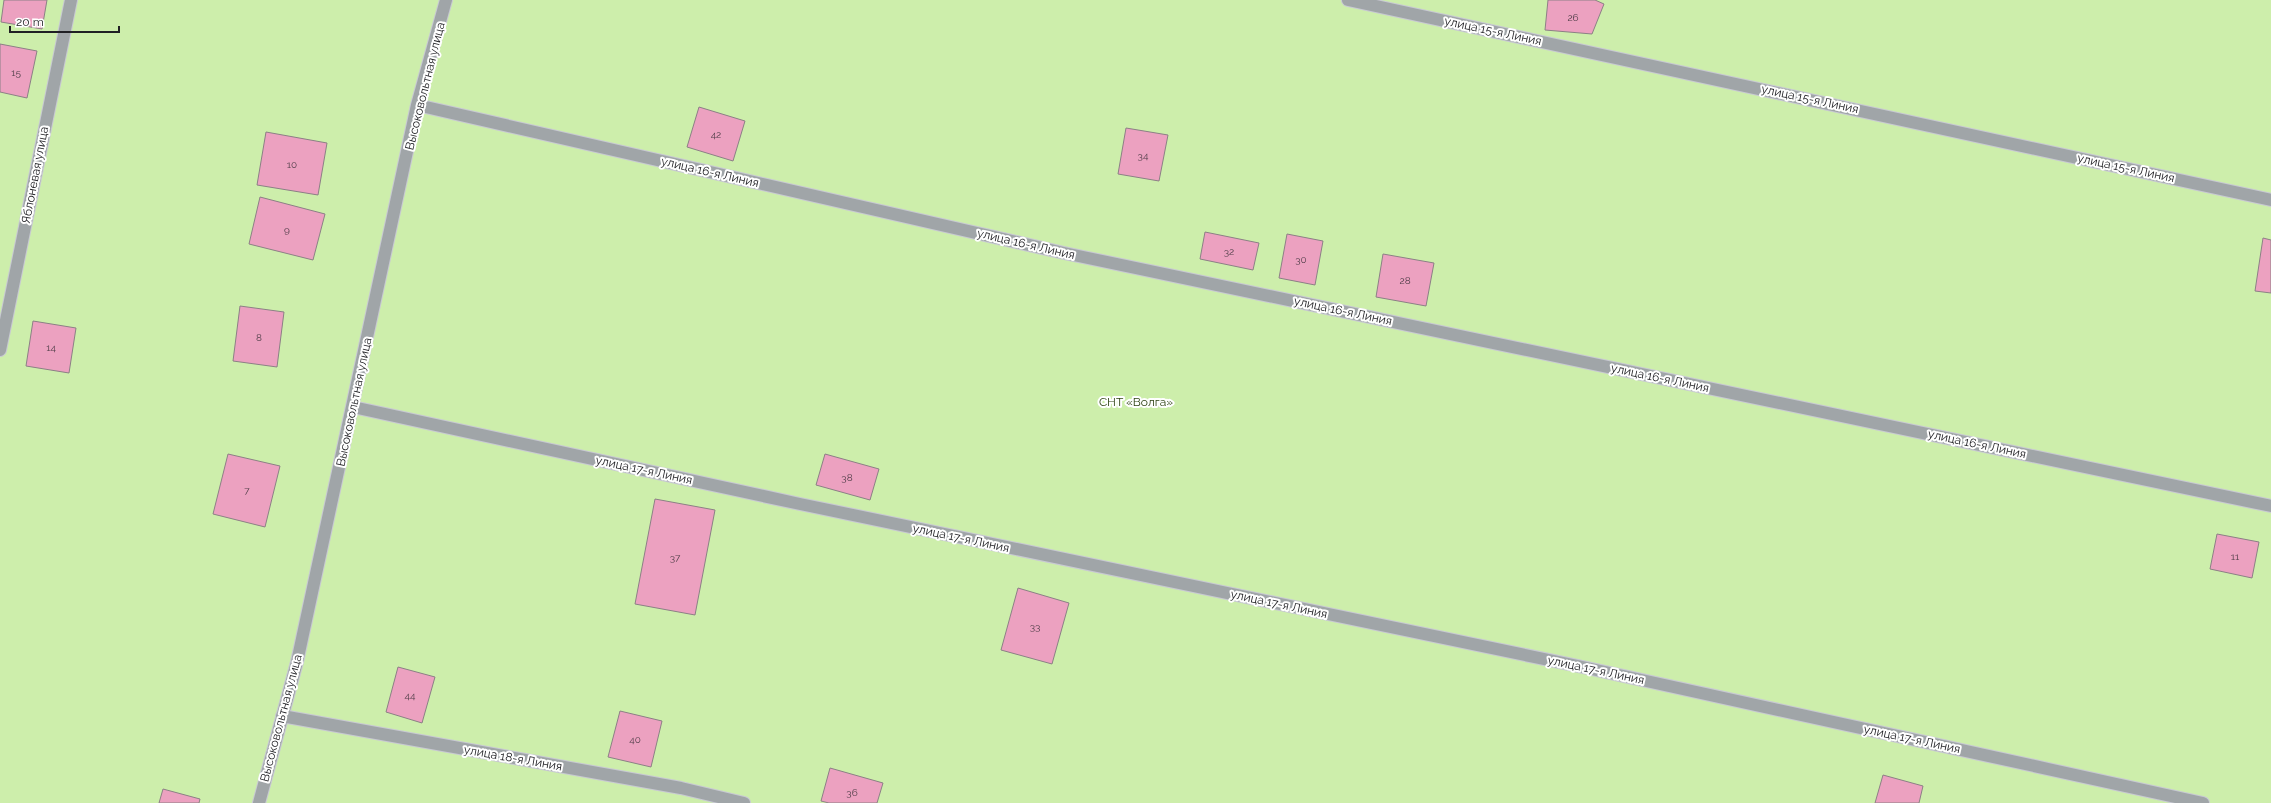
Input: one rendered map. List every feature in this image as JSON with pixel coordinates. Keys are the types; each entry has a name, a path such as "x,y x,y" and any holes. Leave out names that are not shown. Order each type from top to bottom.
{"street":[{"name":"Яблоневая улица","path":"0,350 71,0"},
{"name":"Высоковольтная улица","path":"259,803 297,662 417,105 446,0"},
{"name":"улица 15-я Линия","path":"1348,0 2271,200"},
{"name":"улица 16-я Линия","path":"417,105 1064,253 2271,506"},
{"name":"улица 17-я Линия","path":"353,407 800,504 1578,666 2203,803"},
{"name":"улица 18-я Линия","path":"282,716 681,788 744,803"}],"green space":[{"name":"СНТ «Волга»","path":"0,0 2271,0 2271,803 0,803"}],"building":[{"path":"4,0 47,0 42,29 1,22"},
{"path":"1548,0 1595,0 1604,4 1592,34 1545,30"},
{"path":"0,44 37,51 27,98 0,92"},
{"path":"699,107 745,121 733,161 687,147"},
{"path":"1126,128 1168,135 1159,181 1118,174"},
{"path":"266,132 327,143 318,195 257,185"},
{"path":"260,197 325,214 313,260 249,244"},
{"path":"1205,232 1259,243 1253,270 1200,259"},
{"path":"1287,234 1323,241 1315,285 1279,278"},
{"path":"2263,238 2271,240 2271,293 2255,291"},
{"path":"1383,254 1434,263 1426,306 1376,297"},
{"path":"240,306 284,312 277,367 233,361"},
{"path":"33,321 76,328 69,373 26,366"},
{"path":"228,454 280,466 265,527 213,514"},
{"path":"825,454 879,469 870,500 816,485"},
{"path":"655,499 715,510 695,615 635,604"},
{"path":"2217,534 2259,542 2252,578 2210,569"},
{"path":"1018,588 1069,603 1052,664 1001,650"},
{"path":"398,667 435,677 422,723 386,712"},
{"path":"620,711 662,721 651,767 608,757"},
{"path":"830,768 883,783 877,803 829,803 821,801"},
{"path":"1883,775 1923,786 1919,803 1875,803"},
{"path":"163,789 200,799 199,803 159,803"}]}
